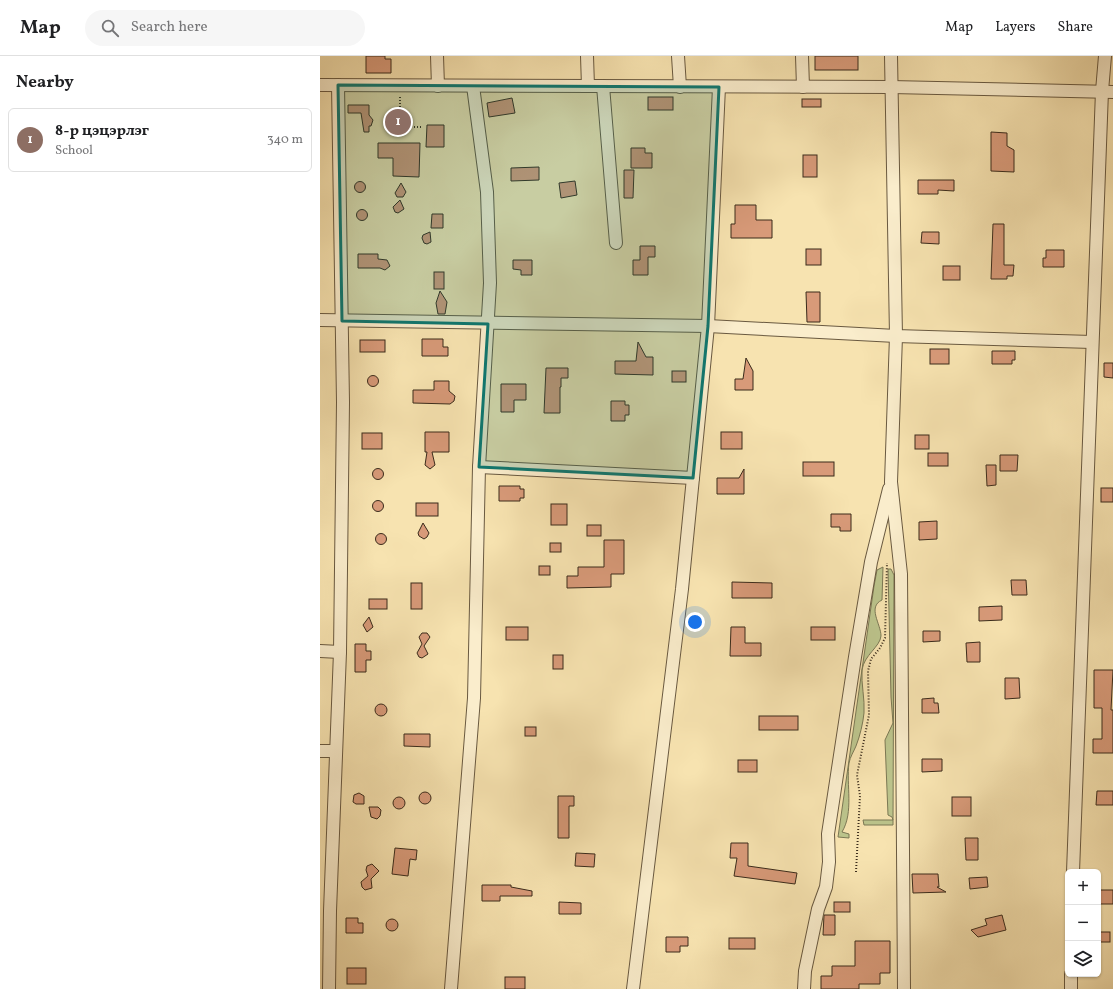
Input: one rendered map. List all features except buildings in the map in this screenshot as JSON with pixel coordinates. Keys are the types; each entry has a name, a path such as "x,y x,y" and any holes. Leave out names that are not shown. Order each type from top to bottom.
{"street":[{"path":"437,56 438,86"},
{"path":"586,56 588,86"},
{"path":"678,56 680,87"},
{"path":"802,56 803,87"},
{"path":"891,56 896,336 891,482 900,563 904,989"},
{"path":"1073,869 1092,342 1107,91 1105,56"},
{"path":"320,85 891,87 1107,91"},
{"path":"329,989 325,911 336,751 340,652 343,402 338,85"},
{"path":"451,989 474,698 478,467 490,283 487,192 473,86"},
{"path":"603,86 616,243"},
{"path":"633,989 682,589 708,326 719,87"},
{"path":"320,320 488,324 708,326 896,336 1092,342"},
{"path":"478,467 693,478"},
{"path":"804,989 805,971 818,909 826,887 829,862 828,834 856,649 871,562 891,482"},
{"path":"320,651 340,652"},
{"path":"320,751 336,751"},
{"path":"1071,977 1071,989"}],"path":[{"path":"400,86 400,114 405,119 405,127"},
{"path":"400,114 391,118 391,126 398,130 405,127 423,127"},
{"path":"856,872 860,796 857,775 869,715 868,671 871,659 880,648 884,638 887,563 900,563"}],"highlighted area":[{"path":"338,85 719,87 708,326 693,478 479,467 488,324 342,321"}],"green space":[{"path":"883,567 882,600 878,603 875,611 881,636 878,644 863,665 862,681 864,717 859,738 849,763 849,807 846,824 842,832 849,834 849,838 838,837 874,586 877,570"},
{"path":"888,569 891,569 894,575 893,825 864,825 863,820 893,820 892,817 888,815 885,740 893,723"}],"place":[{"name":"8-р цэцэрлэг","path":"398,122"}]}
